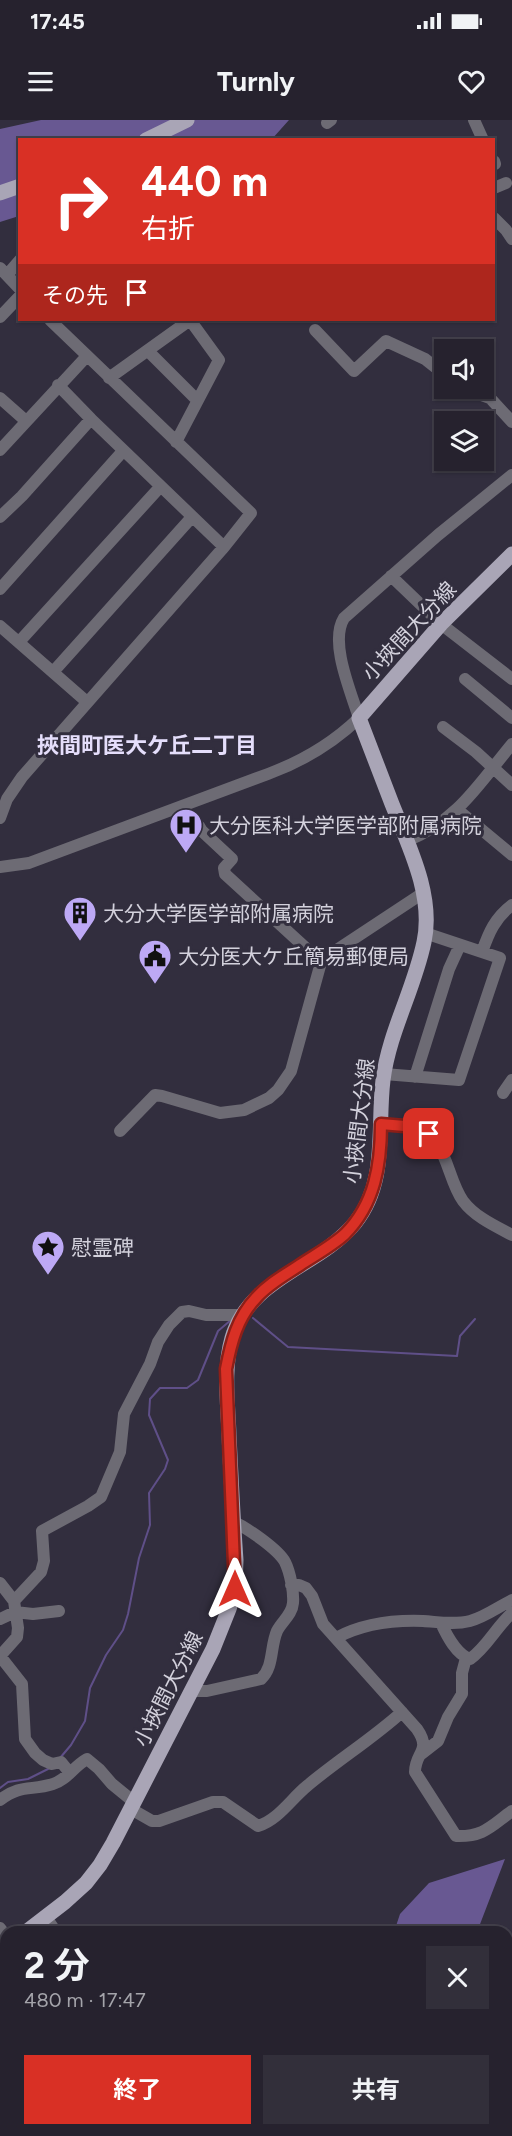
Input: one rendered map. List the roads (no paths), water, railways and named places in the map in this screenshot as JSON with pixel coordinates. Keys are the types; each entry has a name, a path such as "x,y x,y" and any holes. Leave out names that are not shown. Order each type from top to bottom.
{"main road":[{"path":"150,138 187,120"},
{"path":"0,193 18,187"},
{"name":"小挾間大分線","path":"34,1926 65,1902 100,1865 192,1691 225,1619 235,1589 226,1369 233,1336 256,1298 270,1285 344,1235 363,1212 377,1174 384,1074 391,1040 420,955 426,915 423,893 406,841 358,718 441,624 512,554"}],"street":[{"path":"474,120 482,138"},
{"path":"495,188 506,183"},
{"path":"495,219 510,232"},
{"path":"18,261 3,271 18,286"},
{"path":"0,317 18,298"},
{"path":"0,818 4,804 15,786 224,547 251,513 51,321"},
{"path":"109,378 189,321"},
{"path":"176,442 219,360 191,321"},
{"path":"315,330 354,371 386,341 425,359 434,366"},
{"path":"148,351 197,400"},
{"path":"0,450 87,356"},
{"path":"58,385 160,488 224,547"},
{"path":"0,398 26,421"},
{"path":"490,399 512,422"},
{"path":"0,517 22,496 90,419"},
{"path":"0,589 123,451"},
{"path":"0,867 29,863 284,768 322,749 358,718 341,659 338,639 340,624 344,618 512,475"},
{"path":"19,642 160,488"},
{"path":"53,672 192,517"},
{"path":"391,576 441,624 512,679"},
{"path":"0,626 87,702"},
{"path":"465,680 512,718"},
{"path":"443,727 476,752 512,785"},
{"path":"406,841 442,822 458,810 512,744"},
{"path":"458,810 512,855"},
{"path":"120,1131 155,1095 220,1113 244,1110 269,1098 278,1090 291,1071 298,1051 320,961 225,874 224,868 232,859 202,831 200,826"},
{"path":"320,961 423,893"},
{"path":"483,952 495,919 512,905"},
{"path":"384,1074 459,1080 500,958 425,933"},
{"path":"415,1077 449,969 460,945"},
{"path":"503,1093 512,1080"},
{"path":"381,1124 416,1127 429,1134 441,1148 454,1185 463,1201 476,1215 511,1234"},
{"path":"0,1618 14,1606 41,1572 44,1561 42,1531 101,1497 120,1452 124,1414 150,1364 158,1342 169,1325 182,1312 189,1311 206,1315 244,1315"},
{"path":"192,1691 207,1691 255,1682 267,1674 278,1631 290,1614 293,1602 284,1560 264,1542 234,1522"},
{"path":"0,1583 14,1606 18,1628 17,1637 0,1656 22,1684 25,1739 35,1754 52,1764 61,1762 70,1773"},
{"path":"291,1585 306,1588 312,1596 323,1624 423,1738 424,1747 415,1765 415,1772 456,1836 482,1833 512,1811"},
{"path":"336,1638 393,1621 441,1623 470,1621 512,1600"},
{"path":"14,1606 33,1614 59,1611"},
{"path":"441,1623 453,1644 466,1658 470,1659 483,1649 498,1626 512,1613"},
{"path":"420,1755 438,1741 448,1717 462,1694 462,1673 466,1658"},
{"path":"0,1800 18,1789 53,1784 87,1759 152,1821 159,1821 213,1802 223,1802 258,1826 269,1823 306,1786 357,1750 402,1712"},
{"path":"46,1917 52,1926"}],"waterway":[{"path":"253,1318 288,1347 457,1356 460,1336 475,1319"},
{"path":"60,1758 71,1745 85,1721 90,1688 106,1655 123,1630 139,1558 150,1525 149,1493 165,1469 168,1460 149,1415 150,1399 160,1388 187,1388 198,1380 218,1331 231,1320"},
{"path":"0,1788 8,1782 28,1779 50,1768"}],"place":[{"name":"大分医科大学医学部附属病院","path":"186,854"},
{"name":"大分大学医学部附属病院","path":"80,942"},
{"name":"大分医大ケ丘簡易郵便局","path":"155,985"},
{"name":"慰霊碑","path":"48,1276"}],"district":[{"name":"挾間町医大ケ丘二丁目","path":"147,745"}]}
